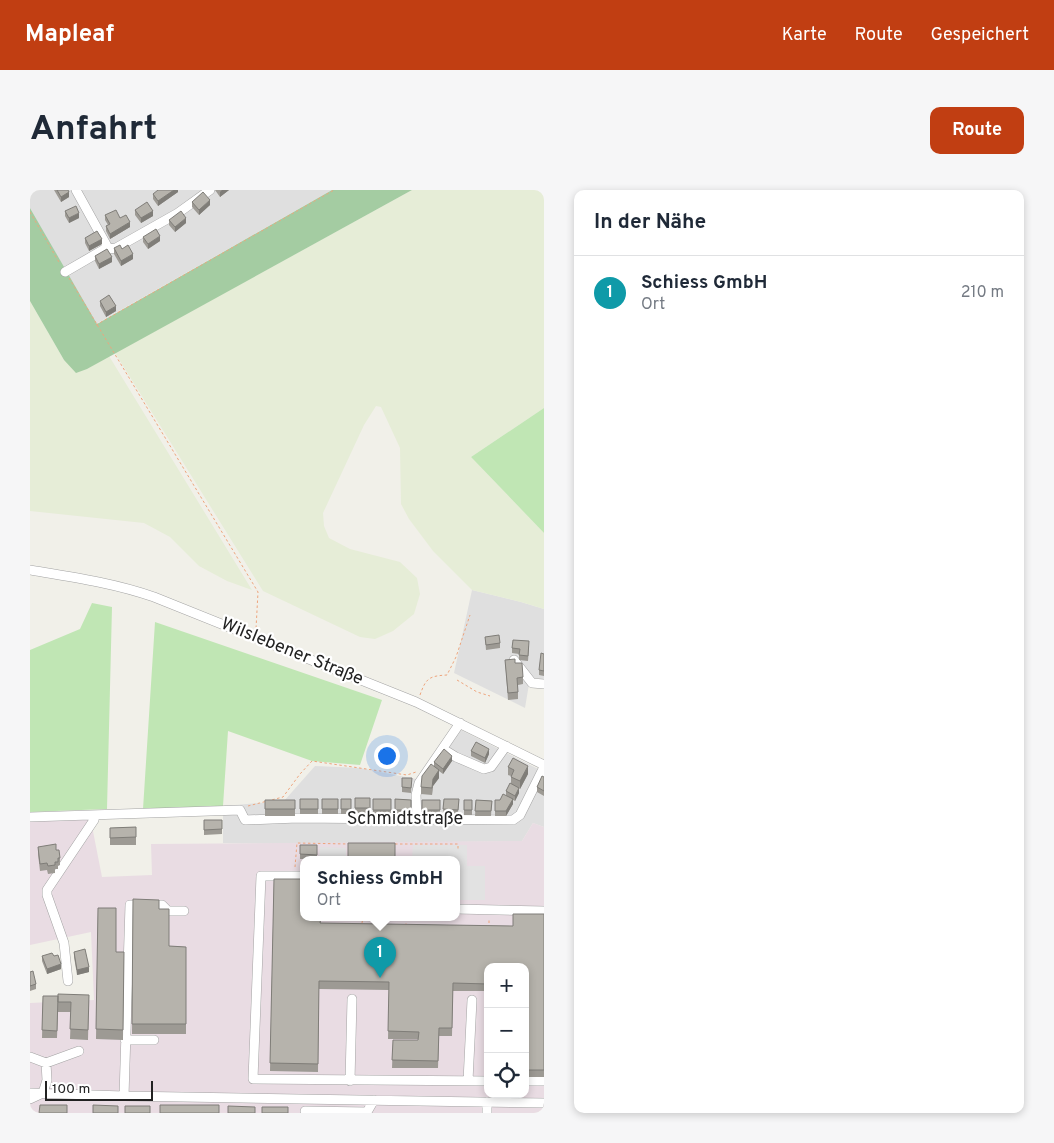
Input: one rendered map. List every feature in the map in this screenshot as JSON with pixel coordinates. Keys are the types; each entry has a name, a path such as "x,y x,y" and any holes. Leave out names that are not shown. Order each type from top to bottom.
{"street":[{"path":"76,190 108,248"},
{"path":"65,272 103,250 116,248 166,220 210,190"},
{"name":"Wilslebener Straße","path":"30,570 100,581 125,587 416,702 544,766"},
{"path":"514,660 532,683 544,684"},
{"path":"417,819 416,795 419,783 443,749 457,722"},
{"path":"443,749 484,769 491,767 506,746"},
{"name":"Schmidtstraße","path":"240,810 245,820 298,818 513,820 520,814 544,766"},
{"path":"30,817 240,810"},
{"path":"68,981 64,943 47,895 47,890 94,820 95,815"},
{"path":"299,875 261,876 253,1080 484,1081"},
{"path":"124,1096 130,905 162,905 168,911 184,912"},
{"path":"460,909 544,911"},
{"path":"350,1081 352,1000"},
{"path":"468,1081 472,1000"},
{"path":"125,1040 154,1040"},
{"path":"30,1057 46,1063 79,1051"},
{"path":"30,1099 43,1093 47,1080 46,1063"},
{"path":"529,1081 544,1081"},
{"path":"30,1093 544,1103"},
{"path":"306,1099 305,1112 367,1112 374,1100"},
{"path":"486,1113 487,1102"}],"path":[{"path":"96,325 334,190"},
{"path":"30,212 96,325 258,592 257,627 254,637"},
{"path":"416,702 423,685 429,678 447,675 456,657 470,615"},
{"path":"457,680 478,692 490,696"},
{"path":"240,810 263,801 283,797 312,761 407,775 417,772"},
{"path":"299,875 296,843 354,844"},
{"path":"392,844 458,844 458,850"},
{"path":"489,933 490,910"},
{"path":"406,921 406,932"}],"shaded area":[{"path":"30,190 332,190 96,324 30,208"},
{"path":"472,590 544,609 544,679 530,678 525,708 454,673"},
{"path":"461,730 544,772 544,827 533,823 522,841 223,843 223,806 284,801 315,766 360,768 421,780"},
{"path":"90,816 102,877 152,875 151,844 522,841 533,823 544,827 544,1113 30,1113 30,1003 94,1000 91,932 30,945 30,821"},
{"path":"413,845 467,845 467,866 485,866 485,900 460,900 460,856 412,856"},
{"path":"320,847 346,848 346,856 319,856"}],"green space":[{"path":"332,190 412,190 87,369 76,373 64,360 30,301 30,208 97,324"},
{"path":"412,190 544,190 544,408 471,457 544,533 544,609 472,590 433,551 409,519 401,504 400,448 381,407 376,406 364,425 323,513 324,526 329,538 350,549 400,562 417,578 420,594 414,614 393,631 375,639 360,637 263,591 115,353"},
{"path":"30,301 64,360 87,369 109,356 252,590 227,581 199,566 170,537 144,523 30,511"},
{"path":"544,408 544,533 471,457"},
{"path":"92,603 112,607 107,809 30,812 30,650 80,629"},
{"path":"155,622 382,700 360,765 312,761 228,731 223,806 143,809"}],"building":[{"path":"57,190 68,190 69,192 61,197"},
{"path":"158,190 174,190 158,201 153,194"},
{"path":"203,192 210,200 199,210 192,202"},
{"path":"147,202 153,211 141,218 135,210"},
{"path":"76,206 79,213 69,218 65,211"},
{"path":"116,210 120,218 126,215 130,222 110,234 106,226 110,224 105,215"},
{"path":"181,211 186,218 175,227 169,220"},
{"path":"156,229 160,236 148,244 143,237"},
{"path":"97,231 102,239 89,246 85,238"},
{"path":"120,245 122,249 128,245 133,254 121,261 114,248"},
{"path":"107,249 112,257 99,264 95,256"},
{"path":"109,295 116,306 106,312 100,301"},
{"path":"499,635 500,643 486,645 485,637"},
{"path":"513,640 529,641 528,656 519,655 520,649 512,648"},
{"path":"541,653 544,654 544,671 539,670"},
{"path":"515,659 515,663 522,663 523,677 517,678 518,692 508,693 505,660"},
{"path":"476,742 489,749 485,758 471,751"},
{"path":"444,749 452,756 443,769 434,762"},
{"path":"513,758 528,766 520,781 511,777 514,770 508,767"},
{"path":"431,764 439,770 433,779 432,788 421,787 422,776"},
{"path":"542,776 544,777 544,791 537,787"},
{"path":"402,778 412,778 411,788 402,787"},
{"path":"510,783 519,788 515,796 506,791"},
{"path":"503,794 513,799 506,811 495,811 495,800 500,800"},
{"path":"355,798 370,798 370,808 355,808"},
{"path":"300,799 318,799 318,809 300,809"},
{"path":"322,799 338,799 338,809 322,809"},
{"path":"341,799 351,799 351,809 341,809"},
{"path":"373,799 391,799 391,810 373,810"},
{"path":"395,799 411,800 411,810 395,810"},
{"path":"444,799 459,799 458,810 443,809"},
{"path":"265,800 295,800 295,809 265,809"},
{"path":"422,800 440,800 440,810 422,810"},
{"path":"464,800 472,800 472,810 464,810"},
{"path":"476,800 492,801 491,811 475,811"},
{"path":"204,820 222,820 222,829 204,830"},
{"path":"136,827 136,837 110,838 110,828"},
{"path":"348,843 395,843 395,856 348,856"},
{"path":"56,844 56,850 59,850 60,858 58,858 58,862 55,862 55,865 48,866 47,863 40,864 38,847"},
{"path":"300,845 317,845 317,855 300,854"},
{"path":"274,879 300,879 300,921 320,921 320,923 513,926 513,914 544,914 544,1070 529,1070 529,963 484,963 484,984 453,983 452,1028 439,1028 438,1061 392,1060 393,1040 418,1040 419,1032 388,1031 389,982 319,981 318,1064 270,1063"},
{"path":"133,899 159,900 159,909 169,909 169,946 186,947 186,1024 132,1024"},
{"path":"98,908 116,908 116,952 124,952 123,1030 96,1029"},
{"path":"85,949 89,967 77,970 74,952"},
{"path":"52,953 54,956 58,955 61,964 47,969 42,956"},
{"path":"33,971 36,984 30,986 30,972"},
{"path":"58,994 89,995 88,1030 70,1029 71,1002 58,1002"},
{"path":"43,996 58,996 57,1031 42,1030"},
{"path":"40,1105 67,1105 67,1113 39,1113"},
{"path":"93,1105 118,1106 118,1113 93,1113"},
{"path":"160,1105 219,1105 219,1113 160,1113"},
{"path":"125,1106 150,1106 150,1113 125,1113"},
{"path":"228,1106 255,1107 255,1113 228,1113"},
{"path":"262,1107 288,1107 288,1113 262,1113"}],"place":[{"name":"Schiess GmbH","path":"380,978"}]}
